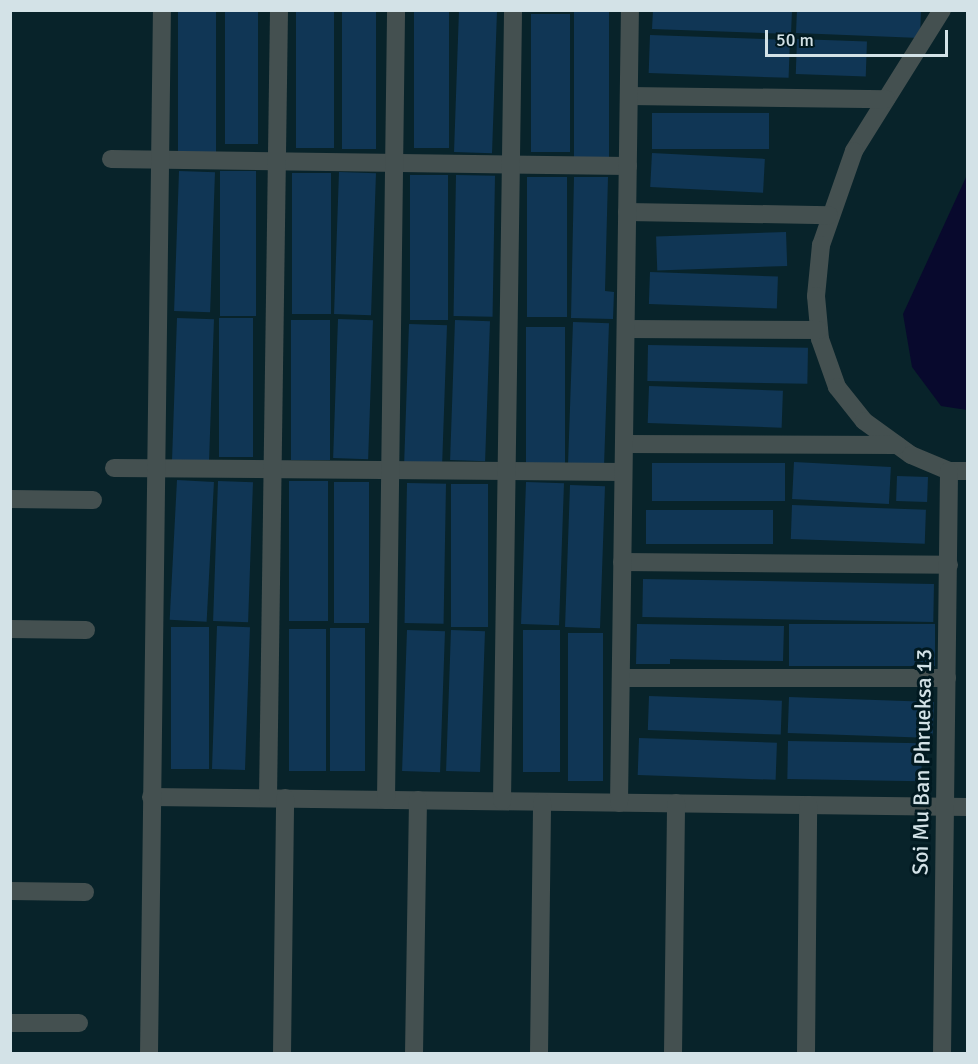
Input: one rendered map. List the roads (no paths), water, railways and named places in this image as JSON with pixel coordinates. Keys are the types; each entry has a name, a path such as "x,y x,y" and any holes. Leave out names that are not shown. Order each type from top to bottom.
{"street":[{"path":"148,1053 162,10"},
{"path":"279,10 273,472 282,1053"},
{"path":"386,800 396,10"},
{"path":"502,801 513,10"},
{"path":"619,803 630,10"},
{"path":"942,10 854,151 820,245 816,296 819,330 837,387 864,421 897,445 958,471"},
{"path":"629,96 886,99"},
{"path":"111,159 628,166"},
{"path":"627,212 829,215"},
{"path":"626,328 819,330"},
{"path":"624,444 897,445"},
{"path":"114,468 390,473 623,472"},
{"name":"Soi Mu Ban Phrueksa 13","path":"942,1053 949,566 958,471"},
{"path":"10,499 93,500"},
{"path":"622,562 949,566"},
{"path":"10,629 86,630"},
{"path":"621,678 947,678"},
{"path":"151,797 968,807"},
{"path":"414,1053 418,800"},
{"path":"539,1053 542,802"},
{"path":"673,1053 676,803"},
{"path":"806,1053 808,805"},
{"path":"10,891 85,892"},
{"path":"10,1023 79,1023"}],"water":[{"path":"967,175 967,410 941,406 912,367 903,314"}]}
